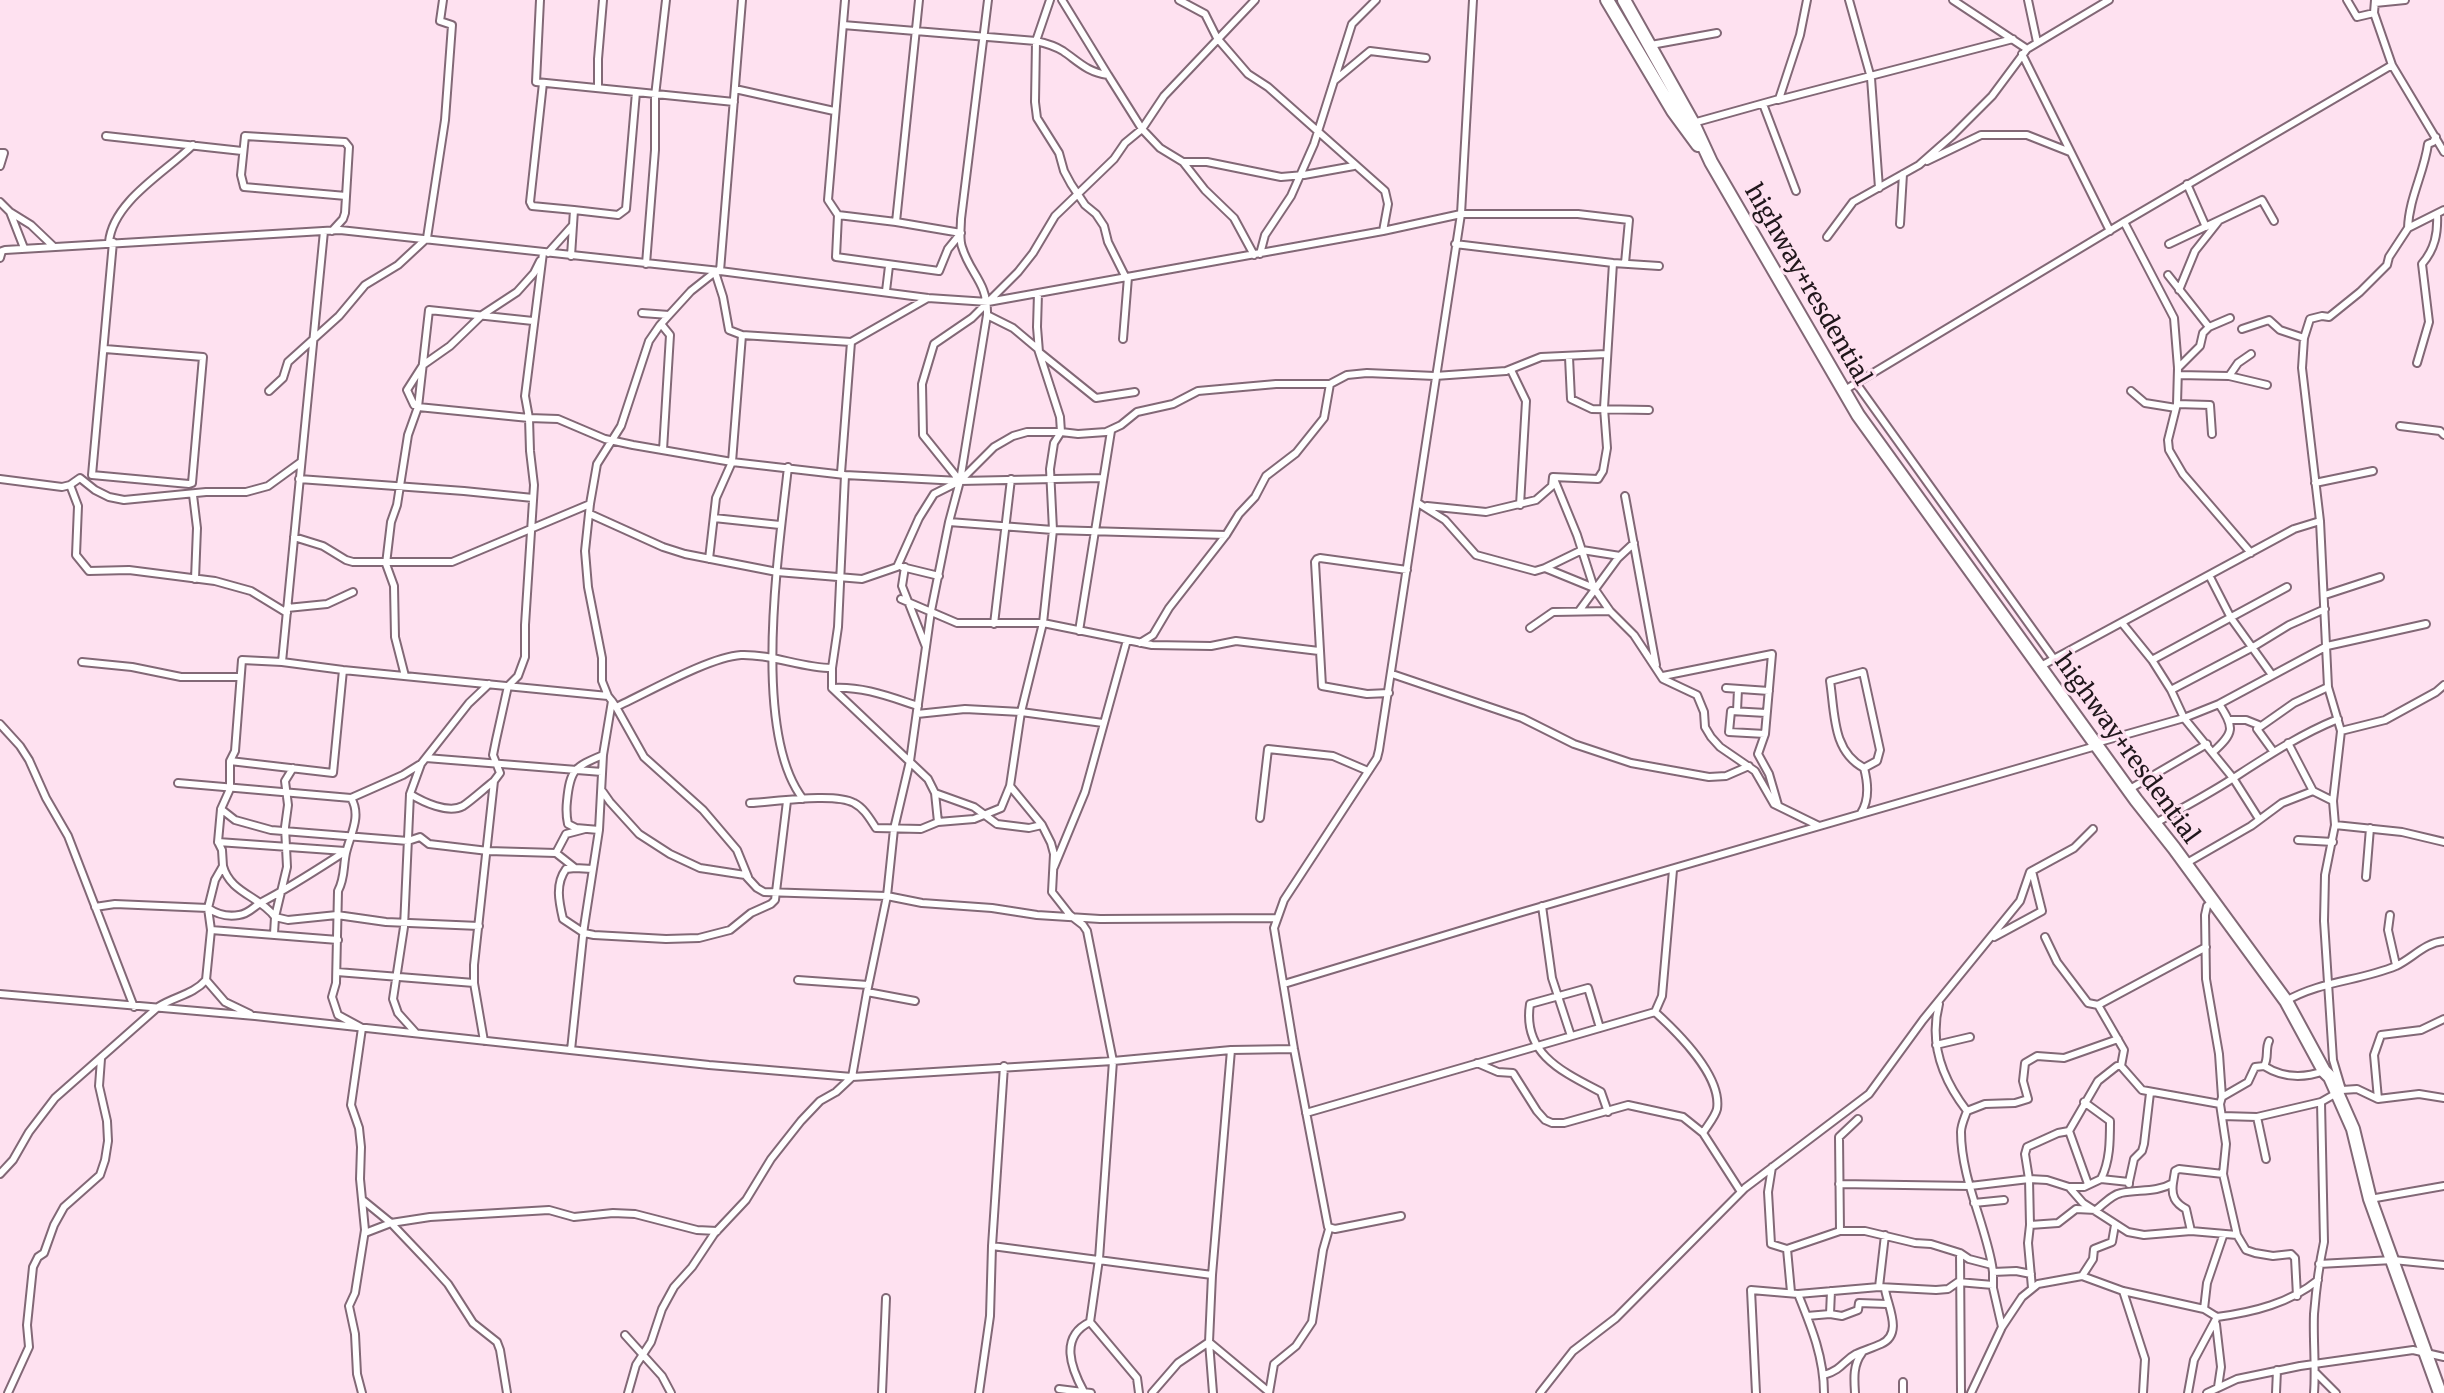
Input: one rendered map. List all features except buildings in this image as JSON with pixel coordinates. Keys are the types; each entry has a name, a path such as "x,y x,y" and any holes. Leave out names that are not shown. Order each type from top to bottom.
{"highway":[{"path":"1607,0 1672,111 1711,162"},
{"path":"1624,0 1693,123 1711,162"},
{"name":"highway+resdential","path":"1711,162 1796,305 1843,391 2095,745 2286,1001 2339,1091 2353,1129 2370,1199 2441,1391"}],"street":[{"path":"269,391 283,378 289,362 339,316 365,285 398,265 427,238 445,120 450,58 452,25 440,21 443,0"},
{"path":"540,0 536,82 734,103"},
{"path":"598,88 603,0"},
{"path":"646,264 655,150 655,96 666,0"},
{"path":"742,0 717,272 729,330 743,335 851,342 928,298"},
{"path":"845,0 827,197 838,215 836,257 939,271 948,249 961,233"},
{"path":"896,222 919,0"},
{"path":"628,1393 634,1370 651,1342 668,1296 717,1231 748,1197 771,1159 800,1121 820,1101 836,1092 852,1077 867,988 887,896 894,829 910,761 932,611 949,522 960,481 987,315 988,302 982,283 961,245 961,233 988,0"},
{"path":"1050,0 1036,41 1037,118 1059,153 1064,171 1078,194 1104,226 1108,242 1127,278 1123,339"},
{"path":"1062,0 1142,129 1160,148 1183,162 1205,190 1234,218 1257,254"},
{"path":"1179,0 1205,14 1217,38 1248,74 1268,87 1385,191 1388,204 1383,232"},
{"path":"960,481 923,435 922,384 934,344 972,318 1017,272 1033,253 1055,216 1142,129 1164,96 1255,0"},
{"path":"1257,254 1265,235 1292,196 1318,132 1352,24 1377,0"},
{"path":"1270,1393 1274,1364 1296,1346 1312,1321 1329,1229 1275,938 1276,918 1284,900 1378,754 1407,569 1421,504 1436,376 1461,214 1473,0"},
{"path":"1777,100 1800,35 1807,0"},
{"path":"1849,0 1870,76 1879,188"},
{"path":"1953,0 2013,39 2025,51 2070,152 2110,231"},
{"path":"2028,0 2037,42"},
{"path":"1919,165 1992,96 2025,51 2109,0"},
{"path":"2347,0 2357,17 2374,13"},
{"path":"2405,0 2375,1 2374,13 2392,65 2444,152"},
{"path":"843,25 1036,41 1061,49 1082,67 1094,73 1108,75"},
{"path":"1650,45 1717,33"},
{"path":"1693,123 2013,39"},
{"path":"1334,81 1370,51 1426,58"},
{"path":"1843,391 2187,184 2392,65"},
{"path":"542,83 530,202 532,206 622,215 625,209 636,93"},
{"path":"735,89 834,111"},
{"path":"1763,104 1796,191"},
{"path":"1827,237 1853,202 1919,165 1981,135 2027,135 2070,152"},
{"path":"106,136 242,151"},
{"path":"332,231 343,219 346,196 349,147 345,142 245,136 241,181 244,187 346,196"},
{"path":"2339,1091 2333,1060 2324,921 2325,875 2335,825 2333,801 2341,731 2328,687 2320,521 2302,368 2304,338 2310,319 2329,317 2387,265 2389,257 2408,228 2414,188 2426,159 2428,144 2436,137"},
{"path":"91,486 105,349 112,230 119,214 158,174 192,145"},
{"path":"0,153 4,153 0,166"},
{"path":"1183,162 1207,162 1281,177 1354,166"},
{"path":"1900,225 1903,174"},
{"path":"2187,184 2206,227"},
{"path":"2169,244 2262,200 2274,221"},
{"path":"0,202 31,225 53,246"},
{"path":"571,256 574,210"},
{"path":"10,212 24,248"},
{"path":"2408,228 2441,212"},
{"path":"2417,363 2429,322 2422,264 2432,253 2441,212"},
{"path":"0,258 2,251 24,248 332,231 427,238 928,298 988,302 1383,232 1461,214 1578,214 1629,220 1625,263"},
{"path":"838,215 961,233"},
{"path":"2179,290 2195,251 2220,220"},
{"path":"2124,222 2174,318 2178,371 2177,406 2168,440 2173,460 2251,553"},
{"path":"416,406 407,390 423,365 450,345 482,315 517,292 534,273 544,254 573,225"},
{"path":"282,662 324,231"},
{"path":"1455,244 1659,266"},
{"path":"410,794 423,802 441,807 462,807 500,774 493,755 508,686 518,676 525,657 533,498 529,418 525,396 544,254"},
{"path":"1553,477 1598,479 1603,471 1607,448 1604,408 1613,263"},
{"path":"886,291 889,266"},
{"path":"717,272 691,291 649,341 625,417 613,442 597,464 585,551 602,658 602,681 612,701 644,757 703,810 737,850 748,877 757,888 764,892 887,896 922,903 1100,919 1276,918"},
{"path":"2168,275 2208,327"},
{"path":"750,803 803,799 847,800 862,808 876,828 894,829 921,829 938,822 974,819 1001,808 1010,786 1021,712 1043,623 1053,530 1051,478 1054,443 1061,432 1060,417 1039,352 1038,293"},
{"path":"405,676 395,637 394,586 386,564 391,522 423,365 429,310 533,321"},
{"path":"642,313 669,315"},
{"path":"987,315 1013,328 1096,398 1136,392"},
{"path":"2178,371 2200,346 2203,333 2208,327 2230,318"},
{"path":"2242,329 2269,320 2280,330 2304,338"},
{"path":"661,324 670,335 663,450"},
{"path":"709,559 716,498 732,462 743,335"},
{"path":"851,342 838,627 832,688 928,779 935,793 938,822"},
{"path":"92,475 189,484 193,479 203,357 105,349"},
{"path":"926,648 902,586 901,567 919,518 934,494 960,481 994,447 1013,436 1027,432 1078,435 1111,431 1137,412 1173,404 1198,391 1276,384 1330,384 1347,375 1367,373 1436,376 1511,370 1541,357 1606,354"},
{"path":"2229,376 2238,363 2251,355"},
{"path":"1569,357 1571,399 1592,409 1650,410"},
{"path":"1511,370 1526,401 1520,505"},
{"path":"2178,371 2229,376 2267,386"},
{"path":"1856,383 2054,659"},
{"path":"1140,643 1153,635 1169,608 1226,535 1238,514 1255,497 1266,475 1296,453 1324,418 1330,384"},
{"path":"2131,391 2145,402 2177,406 2210,405 2212,434"},
{"path":"416,406 558,419 613,442 732,462 843,474 960,481 1102,478"},
{"path":"2400,426 2440,431 2444,435"},
{"path":"1079,631 1111,431"},
{"path":"0,479 62,487 80,478 109,496 124,500 262,489 301,461"},
{"path":"788,467 780,525 772,656 781,750 803,799"},
{"path":"2315,483 2373,471"},
{"path":"1421,504 1486,512 1536,500 1552,486 1553,477"},
{"path":"1553,477 1595,589 1610,611 1633,635 1663,679 1697,695 1704,712 1704,727 1711,737 1720,747 1755,771 1774,804 1819,826"},
{"path":"994,624 1011,479"},
{"path":"299,480 533,498"},
{"path":"70,485 78,506 75,553 84,568 93,572 129,570 247,589 287,611 327,604 352,593"},
{"path":"193,495 197,528 195,579"},
{"path":"1625,496 1656,667"},
{"path":"294,537 323,546 346,561 386,564 452,562 590,504"},
{"path":"1421,504 1445,520 1476,555 1535,571 1582,550 1620,556"},
{"path":"590,514 663,547 777,572 862,579 901,567 939,576"},
{"path":"714,519 780,525"},
{"path":"2039,667 2210,577 2294,529 2320,521"},
{"path":"949,522 1053,530 1226,535"},
{"path":"1579,611 1633,543"},
{"path":"1389,693 1367,694 1322,686 1317,558 1407,569"},
{"path":"1545,568 1595,589"},
{"path":"2210,577 2231,618 2272,675"},
{"path":"2325,595 2380,577"},
{"path":"2152,660 2287,587"},
{"path":"901,599 957,623 1043,623 1140,643 1194,646 1236,641 1319,651"},
{"path":"2171,690 2290,625 2325,609"},
{"path":"1530,628 1553,612 1610,611"},
{"path":"2122,623 2152,660 2171,690 2184,718 2233,778 2259,819"},
{"path":"1284,984 2184,718 2219,704 2327,646 2426,624"},
{"path":"1052,872 1085,792 1126,639"},
{"path":"1663,676 1773,654 1765,734 1758,754 1769,774 1778,805"},
{"path":"479,926 386,922 337,915 288,920 275,918 268,908 226,879 222,850 218,842 221,810 230,789 230,761 234,751 240,663 246,658 508,686 612,701 739,655 772,656 818,668 832,668"},
{"path":"82,662 132,667 181,677 239,677"},
{"path":"230,761 333,773 343,670"},
{"path":"1860,814 1864,809 1868,783 1864,768 1853,762 1844,751 1835,732 1830,681 1863,672 1880,750 1877,761 1864,768"},
{"path":"1392,674 1522,718 1574,744 1631,763 1709,777 1726,776 1749,766"},
{"path":"177,783 351,798 421,764 470,703 489,684"},
{"path":"2341,731 2385,720 2444,685"},
{"path":"832,688 843,687 884,694 918,710 1021,712 1103,723"},
{"path":"2273,751 2257,729 2294,703 2328,687"},
{"path":"1726,688 1769,691"},
{"path":"1737,711 1738,689"},
{"path":"571,1050 599,830 603,755 612,701"},
{"path":"2213,752 2228,738 2231,729 2230,720 2219,704"},
{"path":"1765,734 1729,733 1731,711 1766,713"},
{"path":"2154,824 2273,751 2338,719"},
{"path":"2230,720 2246,720 2261,726"},
{"path":"0,724 29,760 50,806 68,836 134,1007"},
{"path":"2288,743 2313,791 2333,801"},
{"path":"2128,790 2207,744"},
{"path":"1260,818 1268,749 1333,756 1368,771"},
{"path":"599,830 568,824 565,815 568,783 572,773 582,764 603,755"},
{"path":"426,758 603,772"},
{"path":"416,1033 394,1007 393,999 405,921 410,794 421,764"},
{"path":"274,934 287,867 285,831 288,805 285,781 293,768"},
{"path":"484,1041 474,983 494,781"},
{"path":"1010,786 1042,825 1052,847 1052,892 1087,931 1113,1061 1099,1259 1090,1322 1137,1378 1139,1393"},
{"path":"603,787 610,802 647,841 700,868 748,877"},
{"path":"2185,864 2251,826 2283,803 2313,791"},
{"path":"935,793 974,807 997,824 1029,828 1042,825"},
{"path":"351,798 356,807 352,836 346,851 343,882 338,891 337,972 332,997 338,1015 362,1028"},
{"path":"592,869 566,869 560,878 559,905 563,919 584,933 679,940 723,933 751,913 771,904 777,892 787,801"},
{"path":"221,810 235,820 250,825 285,831 408,841 419,837 429,844 488,851 556,853 575,868"},
{"path":"2335,825 2371,828 2444,842"},
{"path":"2366,877 2371,828"},
{"path":"556,853 566,834 585,829"},
{"path":"1540,1393 1573,1351 1623,1311 1741,1192 1869,1094 1891,1061 2020,901 2032,871 2074,848 2092,829"},
{"path":"2298,841 2333,842"},
{"path":"218,842 346,851"},
{"path":"95,907 115,904 208,908 217,915 241,915 282,893 346,851"},
{"path":"0,1174 13,1160 55,1098 158,1007 172,998 196,992 206,980 211,930 208,908 215,880 223,866"},
{"path":"1655,1012 1662,996 1673,870"},
{"path":"1989,939 2042,911 2032,871"},
{"path":"2212,902 2207,906 2205,915 2206,979 2219,1054 2226,1144 2223,1174 2237,1235 2246,1250 2273,1256 2291,1254 2295,1258 2297,1296"},
{"path":"1542,906 1552,978 1571,1036"},
{"path":"2390,915 2387,922 2396,965"},
{"path":"211,930 338,940"},
{"path":"2045,937 2057,962 2088,1003 2098,1005 2206,947"},
{"path":"2286,1001 2327,984 2396,965 2424,946 2444,941"},
{"path":"337,972 474,983"},
{"path":"206,980 225,1002 255,1016"},
{"path":"798,980 867,988 915,1001"},
{"path":"1600,1028 1588,988 1530,1004 1528,1019 1537,1046 1549,1062 1562,1072 1601,1092 1608,1112"},
{"path":"0,994 255,1016 852,1077 1113,1061 1231,1050 1294,1049"},
{"path":"1939,1002 1934,1021 1940,1064 1967,1111"},
{"path":"2098,1005 2124,1050 2121,1066"},
{"path":"1306,1113 1655,1012"},
{"path":"1655,1012 1703,1065 1716,1091 1717,1110 1703,1133"},
{"path":"2378,1100 2374,1055 2381,1035 2421,1030 2444,1019"},
{"path":"362,1028 351,1105 359,1128 365,1233 355,1293 349,1306 355,1334 357,1374 362,1393"},
{"path":"1936,1045 1970,1037"},
{"path":"1967,1111 1985,1104 2015,1103 2028,1099 2023,1081 2025,1063 2037,1056 2064,1058 2118,1039"},
{"path":"2264,1066 2269,1041"},
{"path":"1213,1393 1209,1342 1212,1275 1231,1050"},
{"path":"8,1393 29,1347 27,1325 33,1267 38,1257 44,1253 64,1207 100,1175 105,1160 108,1141 107,1121 99,1086 101,1059"},
{"path":"1477,1063 1498,1072 1513,1073 1537,1111 1552,1123 1564,1124 1628,1105 1683,1117 1703,1133 1741,1192"},
{"path":"979,1393 990,1316 1004,1066"},
{"path":"2121,1066 2142,1090 2150,1093 2221,1100 2248,1082 2256,1067 2264,1066 2281,1077 2311,1076 2325,1071"},
{"path":"2032,1288 2026,1147 2069,1130 2098,1080 2121,1066"},
{"path":"2222,1116 2257,1117 2320,1102 2339,1091 2357,1089 2378,1100 2419,1094 2444,1098"},
{"path":"2128,1192 2134,1159 2142,1151 2144,1144 2150,1093"},
{"path":"2084,1102 2110,1121 2109,1149 2101,1179"},
{"path":"2314,1393 2314,1314 2324,1242 2320,1102"},
{"path":"1967,1111 1961,1130 1970,1186 1987,1238 2002,1327"},
{"path":"2257,1117 2266,1159"},
{"path":"1840,1231 1839,1137 1858,1119"},
{"path":"2069,1130 2088,1184"},
{"path":"1772,1167 1768,1192 1771,1244 1787,1249 1840,1231 1865,1231 1931,1244 1993,1268 2031,1274"},
{"path":"2191,1231 2186,1209 2175,1202 2172,1192 2175,1171 2179,1169 2223,1174"},
{"path":"1839,1184 1970,1186 2029,1179 2047,1180 2069,1187 2084,1187 2101,1179 2129,1182"},
{"path":"2030,1225 2057,1223 2076,1209 2096,1210 2114,1195 2165,1188 2173,1183"},
{"path":"2370,1199 2444,1186"},
{"path":"2069,1187 2083,1203 2128,1232 2144,1235 2191,1231 2223,1236 2237,1235"},
{"path":"363,1199 370,1208 391,1223 448,1284 473,1323 497,1342 507,1393"},
{"path":"1974,1203 2004,1200"},
{"path":"365,1233 391,1223 430,1217 549,1210 574,1217 635,1214 697,1230 717,1231"},
{"path":"1329,1229 1401,1216"},
{"path":"2082,1276 2094,1259 2094,1249 2112,1242 2115,1225"},
{"path":"1855,1393 1854,1371 1857,1359 1867,1347 1883,1343 1890,1337 1893,1327 1892,1313 1882,1288 1885,1235"},
{"path":"2204,1309 2207,1283 2223,1236"},
{"path":"992,1246 1212,1275"},
{"path":"1787,1249 1794,1293 1807,1316 1820,1350 1824,1393"},
{"path":"1960,1253 1958,1282 1961,1393"},
{"path":"2319,1264 2393,1259 2444,1265"},
{"path":"1971,1393 1980,1379 2002,1327 2022,1297 2038,1284 2082,1276 2123,1291 2204,1309 2217,1321 2221,1367 2218,1387"},
{"path":"2188,1393 2194,1360 2217,1321 2282,1303 2297,1296 2318,1280"},
{"path":"1756,1393 1751,1290 1794,1293 1882,1288 1936,1290 1948,1289 1958,1282 1993,1285"},
{"path":"1830,1314 1831,1291"},
{"path":"2123,1291 2145,1359 2143,1393"},
{"path":"882,1393 886,1298"},
{"path":"1807,1316 1842,1316 1858,1310 1859,1303 1887,1304"},
{"path":"1084,1392 1075,1377 1070,1352 1072,1340 1080,1327 1090,1322"},
{"path":"625,1335 662,1376 670,1393"},
{"path":"1209,1342 1270,1393"},
{"path":"1152,1393 1178,1363 1209,1342"},
{"path":"2207,1393 2237,1379 2315,1364 2413,1350 2444,1357"},
{"path":"1824,1375 1842,1368 1854,1355 1863,1351"},
{"path":"2276,1393 2277,1370"},
{"path":"2316,1373 2336,1393"},
{"path":"1903,1382 1903,1393"},
{"path":"1059,1389 1091,1393"}]}
